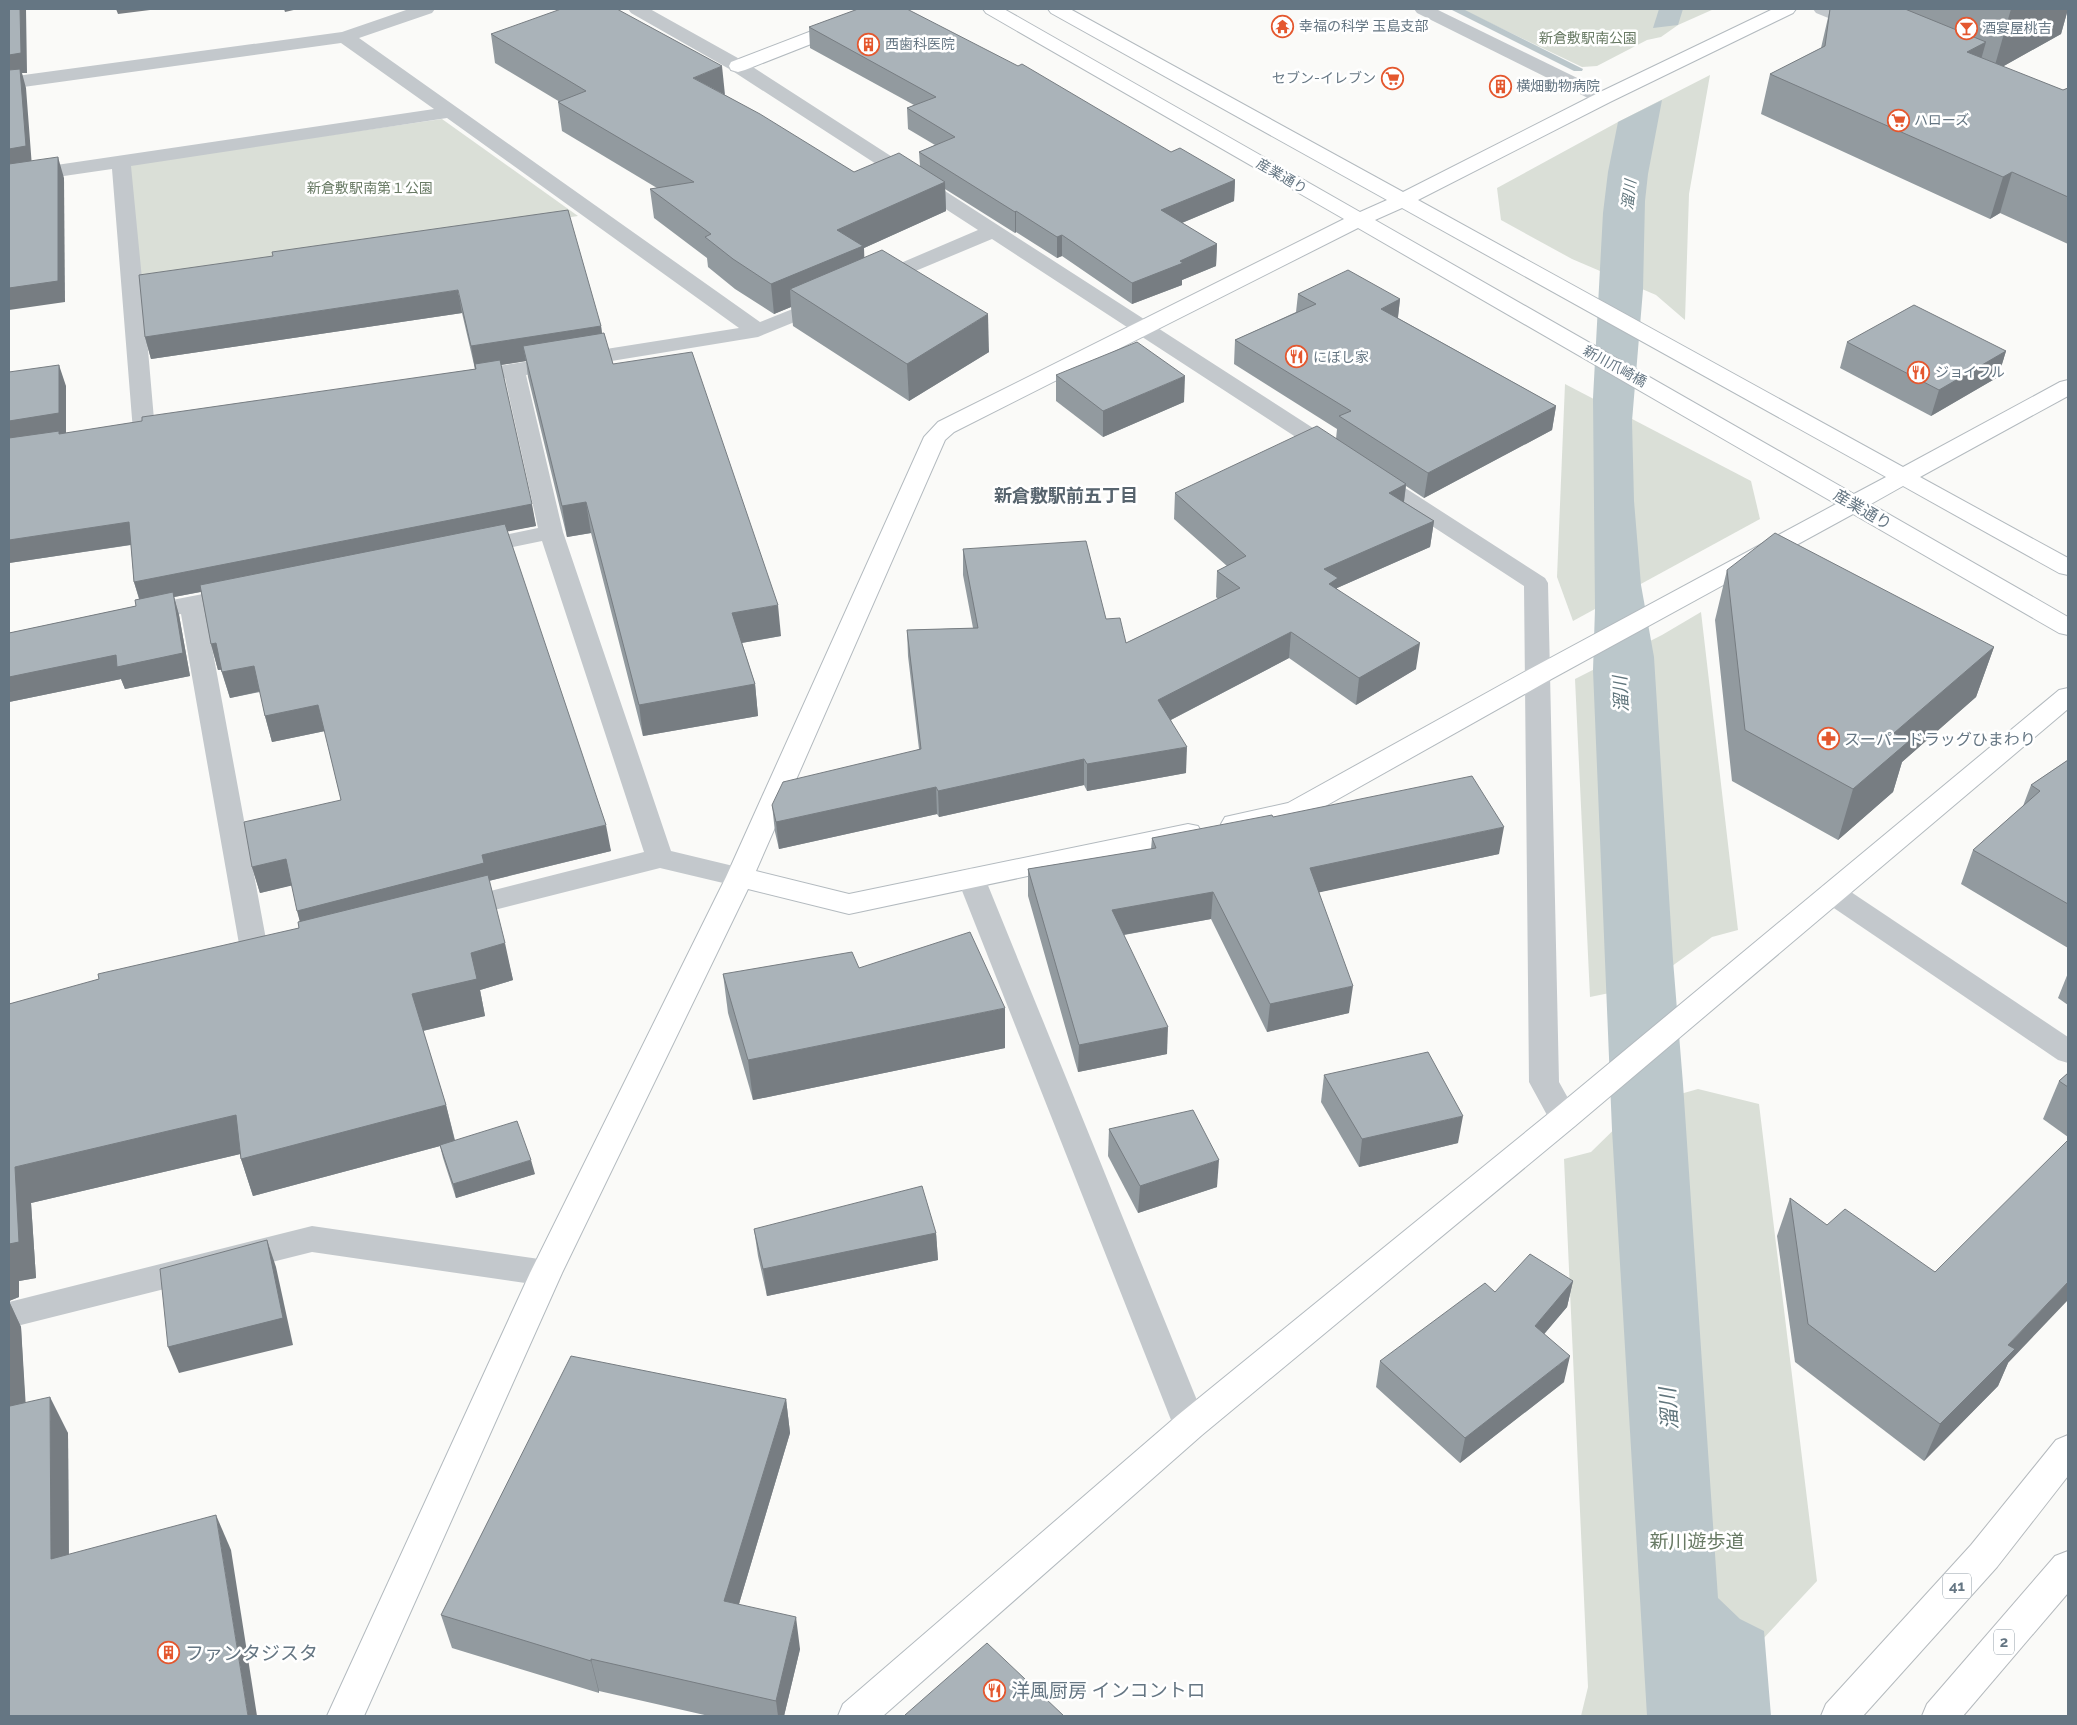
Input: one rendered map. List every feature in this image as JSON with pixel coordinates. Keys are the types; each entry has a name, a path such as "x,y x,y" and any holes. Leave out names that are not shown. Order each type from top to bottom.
{"main road":[{"path":"738,66 884,9"},
{"name":"産業通り","path":"992,9 1572,341"},
{"path":"1057,9 1906,476 2068,568"},
{"path":"345,1716 546,1273 740,877 934,437 946,426 1359,220 1440,183 1603,98 1787,9"},
{"name":"新川爪崎橋","path":"1572,341 1658,390"},
{"path":"740,877 849,904 1296,811 1655,611 2068,387"},
{"name":"産業通り","path":"1658,390 2068,627"},
{"path":"856,1716 1190,1425 1564,1118 1578,1104 2068,696"},
{"name":"41","path":"1839,1716 1984,1556 2068,1450"},
{"name":"2","path":"1940,1716 2068,1567"}],"street":[{"path":"9,83 345,37 426,9"},
{"path":"637,9 738,66 1536,583 1544,1082 1564,1118"},
{"path":"1423,9 1603,98"},
{"path":"1822,9 1879,33"},
{"path":"345,37 758,331"},
{"path":"9,178 452,112"},
{"path":"121,161 144,430"},
{"path":"571,223 600,219"},
{"path":"446,382 758,331 992,232"},
{"path":"132,287 190,278"},
{"path":"514,371 552,532 660,858"},
{"path":"454,552 552,532"},
{"path":"115,619 260,590"},
{"path":"192,604 256,961"},
{"path":"439,914 660,858 740,877"},
{"path":"971,878 1190,1425"},
{"path":"1832,893 2068,1052"},
{"path":"227,968 284,954"},
{"path":"9,1315 312,1239 546,1273"}],"green space":[{"name":"新倉敷駅南公園","path":"1461,9 1714,9 1678,25 1661,37 1647,40 1597,66 1582,67"},
{"path":"1710,75 1689,194 1685,320 1656,295 1572,259 1501,220 1497,188 1618,122"},
{"name":"新倉敷駅南第１公園","path":"442,119 578,216 139,280 128,164"},
{"path":"1565,384 1751,481 1760,519 1573,621 1557,577"},
{"path":"1701,612 1738,930 1712,937 1657,977 1629,989 1590,997 1575,679 1662,635"},
{"name":"新川遊歩道","path":"1698,1089 1759,1104 1817,1581 1691,1716 1581,1716 1588,1687 1564,1159 1591,1152 1638,1106"}],"water":[{"path":"1659,9 1683,9 1678,25 1653,28"},
{"name":"溜川","path":"1662,100 1648,174 1645,201 1643,290 1632,421 1634,501 1641,585 1654,657 1673,960 1718,1598 1740,1619 1764,1631 1771,1716 1647,1716 1612,1130 1593,670 1595,609 1593,398 1603,213 1608,172 1618,122"}],"building":[{"path":"9,9 20,9 21,53 9,55"},
{"path":"561,9 617,9 722,66 693,78 760,114 854,172 899,153 945,182 837,230 863,246 771,284 733,259 705,237 711,234 650,189 694,182 558,102 586,91 491,34"},
{"path":"858,9 907,9 1018,66 1022,64 1171,152 1180,148 1235,180 1161,210 1217,244 1180,261 1183,263 1132,283 1062,235 1057,237 919,152 955,137 907,108 936,97 809,27"},
{"path":"1830,9 1905,9 1986,42 1967,52 2063,90 2068,88 2068,197 2012,172 2003,177 1770,74 1825,46"},
{"path":"20,69 26,146 9,149 9,70"},
{"path":"58,157 58,281 9,288 9,164"},
{"path":"568,210 601,326 471,346 458,290 145,337 139,275 273,256 272,252"},
{"path":"882,250 988,314 907,364 790,289"},
{"path":"1348,270 1400,299 1381,309 1556,406 1428,473 1339,416 1351,411 1235,340 1316,304 1298,294"},
{"path":"1914,305 2006,351 1939,390 1847,342"},
{"path":"604,333 613,364 692,352 778,605 732,613 755,684 639,705 586,502 562,506 523,346"},
{"path":"1137,342 1185,376 1103,411 1056,375"},
{"path":"500,360 532,504 134,582 129,522 9,540 9,438 59,431 59,434 142,421 142,417 476,369 475,364"},
{"path":"59,365 59,413 9,421 9,372"},
{"path":"1317,426 1406,484 1389,493 1434,521 1324,569 1338,578 1329,584 1420,643 1359,678 1291,632 1158,700 1187,747 1087,764 1084,759 938,791 936,787 776,822 772,805 783,782 921,749 907,630 978,628 963,549 1086,541 1106,619 1120,618 1126,643 1240,588 1217,571 1246,556 1175,493"},
{"path":"505,524 606,825 482,855 484,863 297,911 286,859 252,867 244,822 341,800 318,705 265,716 254,666 222,672 216,643 211,644 200,585"},
{"name":"スーパードラッグひまわり","path":"1775,533 1994,647 1894,733 1909,741 1853,789 1745,730 1727,570"},
{"path":"173,592 183,653 117,667 116,655 9,677 9,633 136,606 135,600"},
{"path":"2068,760 2068,904 1973,850 2040,791 2031,785"},
{"path":"1472,776 1504,827 1310,868 1353,986 1270,1004 1213,892 1112,910 1168,1027 1079,1045 1028,869 1156,848 1152,838 1272,815 1273,817"},
{"path":"488,875 505,943 471,953 477,979 412,994 446,1105 241,1159 236,1115 15,1167 19,1242 9,1244 9,1004 99,979 98,974 299,928 298,922"},
{"path":"970,932 1005,1008 748,1060 723,974 852,952 859,968"},
{"path":"1428,1052 1463,1116 1362,1139 1324,1075"},
{"path":"2068,1073 2068,1087 2059,1081"},
{"path":"1193,1110 1219,1160 1140,1186 1109,1129"},
{"path":"517,1121 531,1160 453,1184 440,1145"},
{"path":"2068,1140 2068,1282 2008,1345 2015,1349 1940,1424 1808,1324 1790,1198 1827,1225 1845,1209 1935,1272"},
{"path":"922,1186 936,1233 763,1269 754,1229"},
{"path":"267,1240 283,1318 168,1347 160,1269"},
{"path":"1530,1254 1573,1281 1535,1326 1570,1356 1465,1438 1380,1361 1485,1283 1495,1292"},
{"path":"571,1356 786,1399 724,1601 796,1617 776,1701 591,1659 591,1661 441,1615"},
{"path":"9,1388 10,1406 50,1397 51,1559 216,1515 248,1716 9,1716"},
{"path":"987,1643 1064,1716 905,1715"}],"waterway":[{"path":"1455,9 1578,69"}],"place":[{"name":"幸福の科学 玉島支部","path":"1283,26"},
{"name":"酒宴屋桃吉","path":"1966,28"},
{"name":"西歯科医院","path":"869,44"},
{"name":"セブン-イレブン","path":"1392,78"},
{"name":"横畑動物病院","path":"1500,86"},
{"name":"ハローズ","path":"1898,120"},
{"name":"にぼし家","path":"1297,357"},
{"name":"ジョイフル","path":"1919,372"},
{"name":"スーパードラッグひまわり","path":"1828,739"},
{"name":"ファンタジスタ","path":"169,1653"},
{"name":"洋風厨房 インコントロ","path":"995,1690"}],"district":[{"name":"新倉敷駅前五丁目","path":"1066,496"}]}
